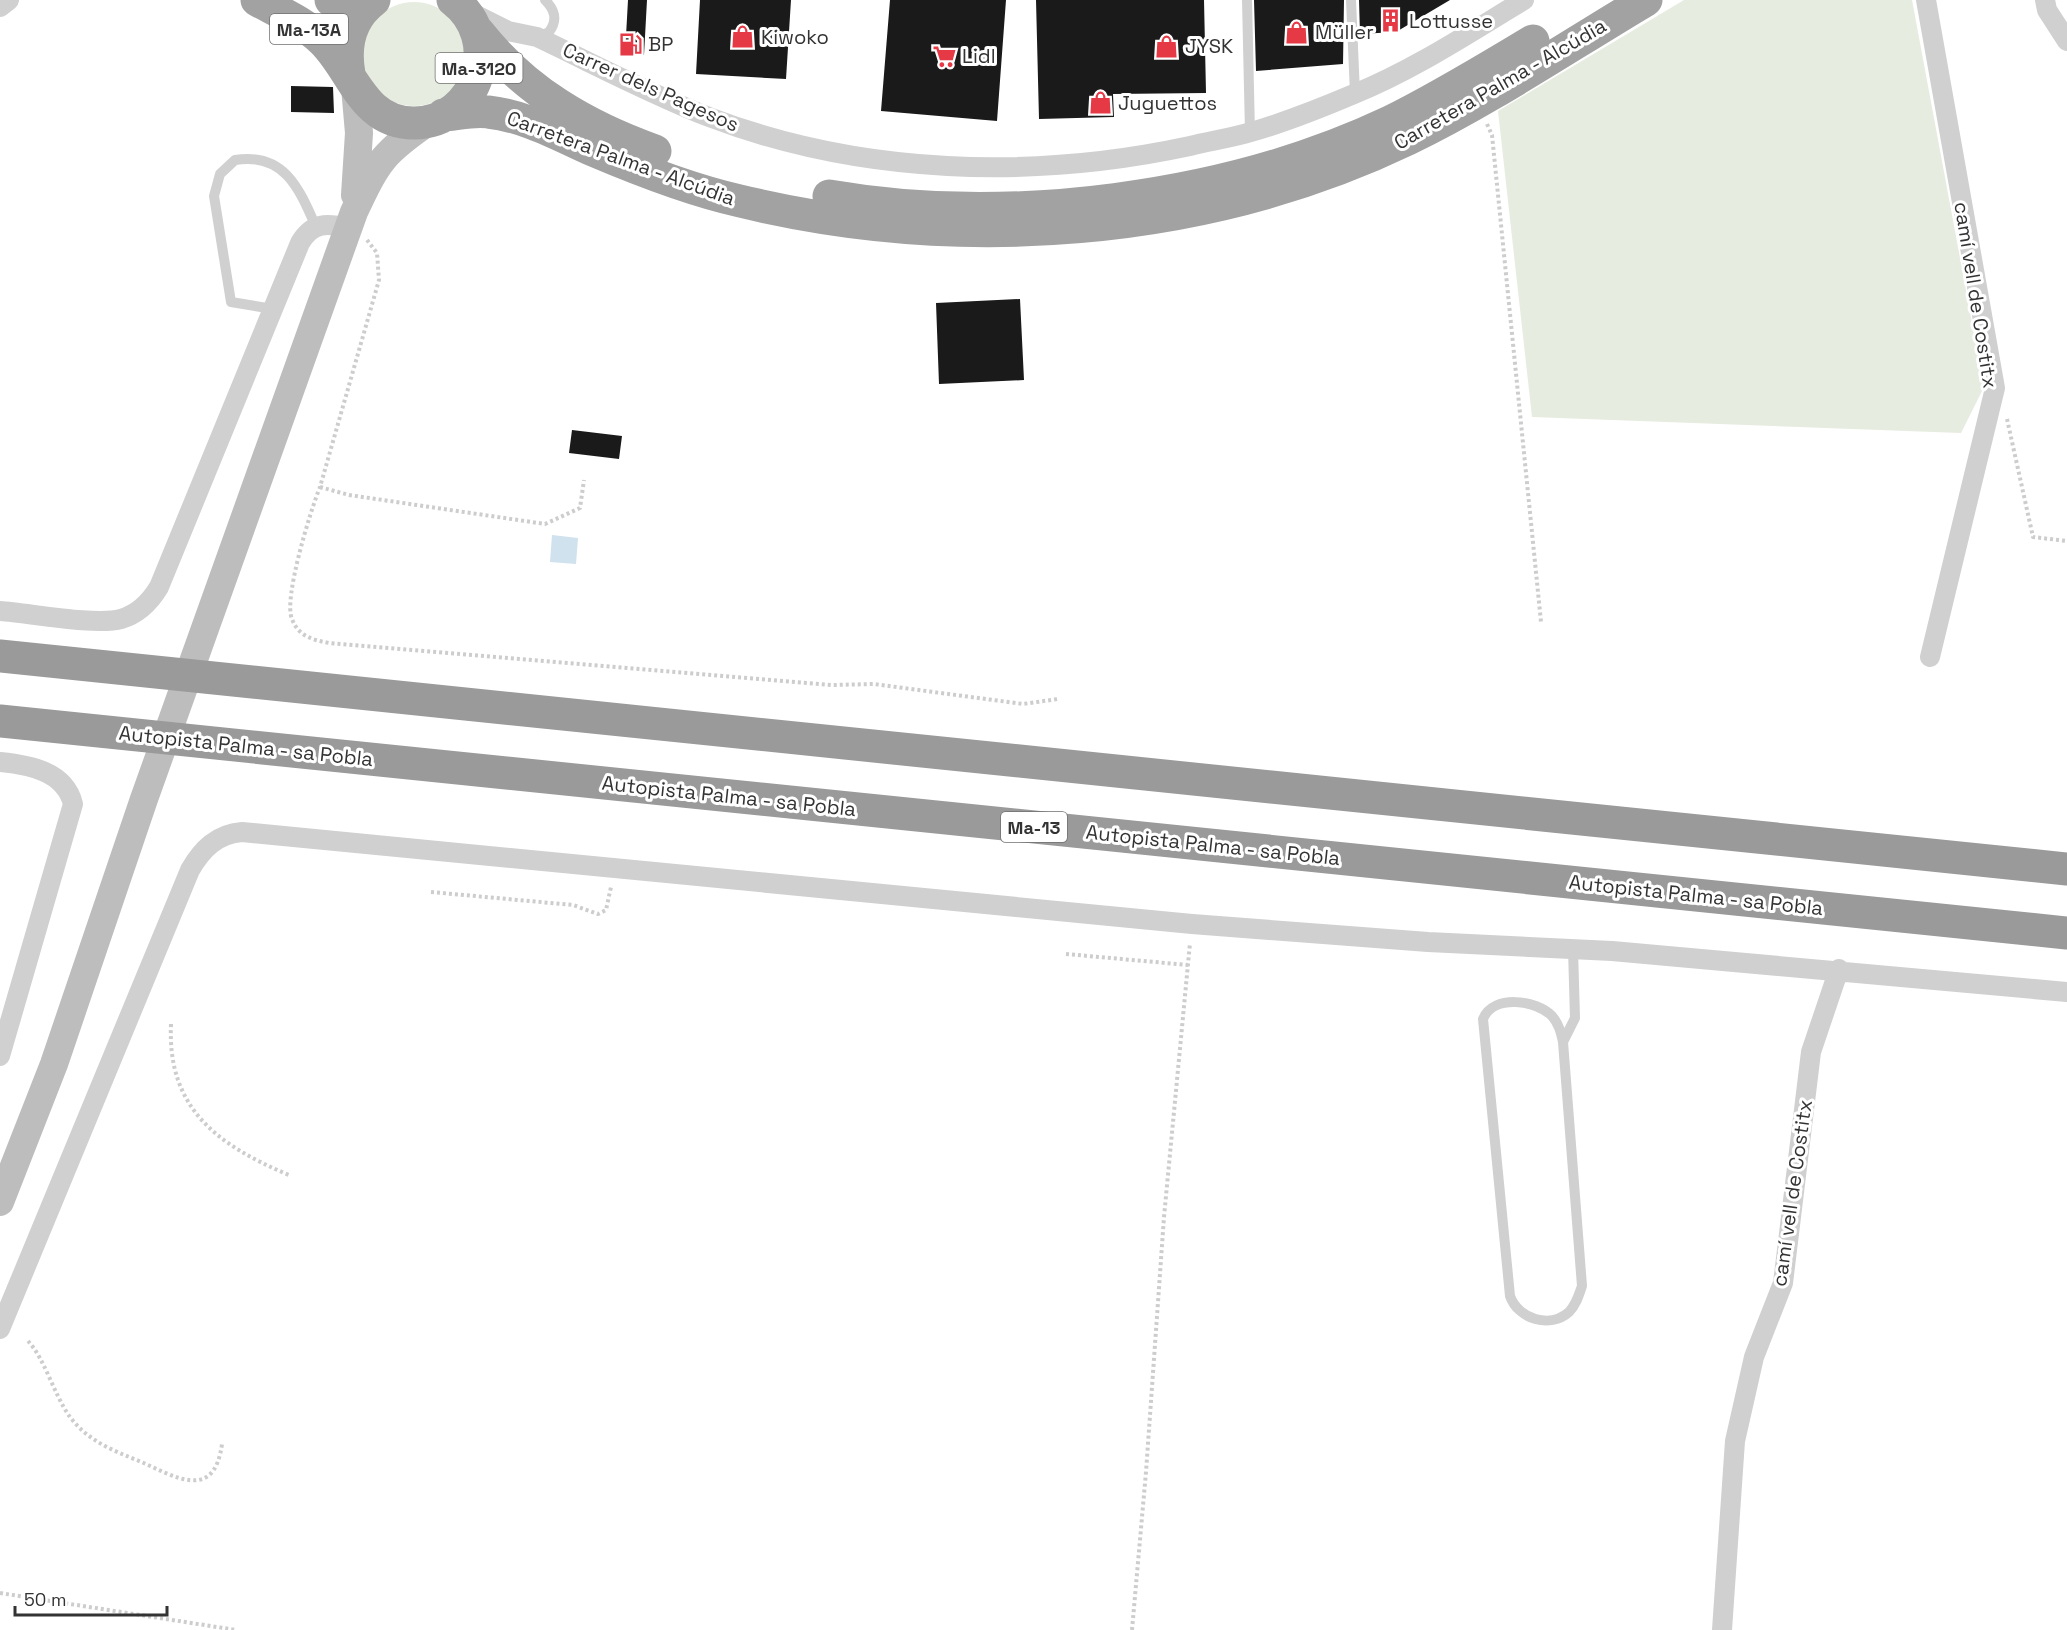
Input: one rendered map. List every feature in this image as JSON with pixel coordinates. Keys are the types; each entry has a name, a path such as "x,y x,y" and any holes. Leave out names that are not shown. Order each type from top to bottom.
{"highway":[{"name":"Ma-13A","path":"257,0 317,35 352,80"},
{"name":"Ma-13A","path":"331,0 363,0"},
{"name":"Ma-3120","path":"352,80 346,60 349,38 360,14 374,0"},
{"name":"Carretera Palma - Alcúdia","path":"466,14 522,80 556,103 635,144 747,180 838,198 909,206 1003,206 1072,204 1166,192 1280,163 1356,136 1431,101 1601,0"},
{"name":"Carretera Palma - Alcúdia","path":"352,80 372,108 384,116 414,123 488,112 518,117 664,178 770,208 897,228 974,230 1050,228 1131,220 1232,201 1313,176 1375,153 1477,101 1646,0"},
{"name":"Ma-3120","path":"437,118 456,107 472,86 481,53 466,14"},
{"path":"0,656 2067,869"},
{"name":"Autopista Palma - sa Pobla","path":"0,720 2067,933"}],"main road":[{"name":"Ma-3120","path":"352,80 359,140 352,220"},
{"name":"Ma-3120","path":"0,1202 54,1064 144,799 352,220 377,164 396,144 437,118"}],"street":[{"path":"0,6 9,0"},
{"name":"Carrer dels Pagesos","path":"466,14 508,31 537,37 708,117 825,150 923,164 1011,169 1129,159 1250,133 1355,94 1416,65 1524,0"},
{"name":"camí vell de Costitx","path":"1926,0 1995,388 1930,657"},
{"path":"2045,0 2047,10 2067,41"},
{"path":"0,610 110,621 130,615 147,603 159,587 300,243 315,227 352,220"},
{"path":"0,762 29,766 52,776 70,792 73,804 0,1056"},
{"path":"0,1329 177,898 196,859 212,843 231,833 242,832 1192,924 1839,969 2067,992"},
{"name":"camí vell de Costitx","path":"1722,1630 1735,1441 1754,1357 1783,1283 1811,1052 1839,969"}],"lane":[{"path":"537,37 549,32 555,21 554,9 545,0"},
{"path":"1247,0 1250,133"},
{"path":"1351,0 1355,94"},
{"path":"273,309 231,302 214,196 220,174 235,160 265,159 285,171 302,194 315,227"},
{"path":"1563,1042 1557,1022 1547,1012 1534,1005 1500,1002 1488,1010 1483,1019 1510,1296 1521,1313 1536,1319 1551,1320 1569,1312 1579,1297 1582,1286 1563,1042 1575,1018 1573,949"}],"path":[{"path":"1477,101 1492,135 1541,622"},
{"path":"352,220 374,247 380,271 320,487 310,510 290,603 292,621 304,635 312,640 341,644 820,684 874,684 1023,704 1058,699"},
{"path":"1995,388 2009,423 2033,537 2067,541"},
{"path":"320,487 349,495 545,524 580,508 584,480"},
{"path":"430,892 573,905 598,914 602,913 608,905 615,868"},
{"path":"1132,1630 1147,1460 1164,1216 1192,924"},
{"path":"1066,954 1188,965"},
{"path":"171,1024 170,1041 175,1074 180,1089 200,1120 238,1152 289,1175"},
{"path":"28,1341 71,1418 83,1432 110,1450 173,1478 195,1481 212,1473 216,1467 222,1444"},
{"path":"0,1593 236,1630"}],"shaded area":[{"path":"1684,0 1912,0 1984,387 1961,433 1532,417 1498,111"},
{"path":"414,2 434,6 451,17 462,34 466,54 462,74 451,91 434,102 414,106 394,102 377,91 366,74 362,54 366,34 377,17 394,6"}],"water":[{"path":"552,535 578,538 576,564 550,562"}],"building":[{"path":"628,0 647,0 644,55 625,54"},
{"name":"Kiwoko","path":"700,0 791,0 786,79 696,74"},
{"name":"Lidl","path":"890,0 1006,0 997,121 881,111"},
{"path":"1036,0 1204,0 1206,93 1113,94 1114,117 1039,119"},
{"name":"Müller","path":"1254,0 1344,0 1343,64 1256,71"},
{"name":"Lottusse","path":"1359,0 1450,0 1396,32 1360,34"},
{"path":"291,86 333,87 334,113 291,112"},
{"path":"1020,299 1024,380 939,384 936,303"},
{"path":"572,430 622,436 619,459 569,453"}],"place":[{"name":"Lottusse","path":"1391,21"},
{"name":"Müller","path":"1297,32"},
{"name":"Kiwoko","path":"743,37"},
{"name":"BP","path":"630,44"},
{"name":"JYSK","path":"1167,46"},
{"name":"Lidl","path":"944,56"},
{"name":"Juguettos","path":"1100,103"}]}
